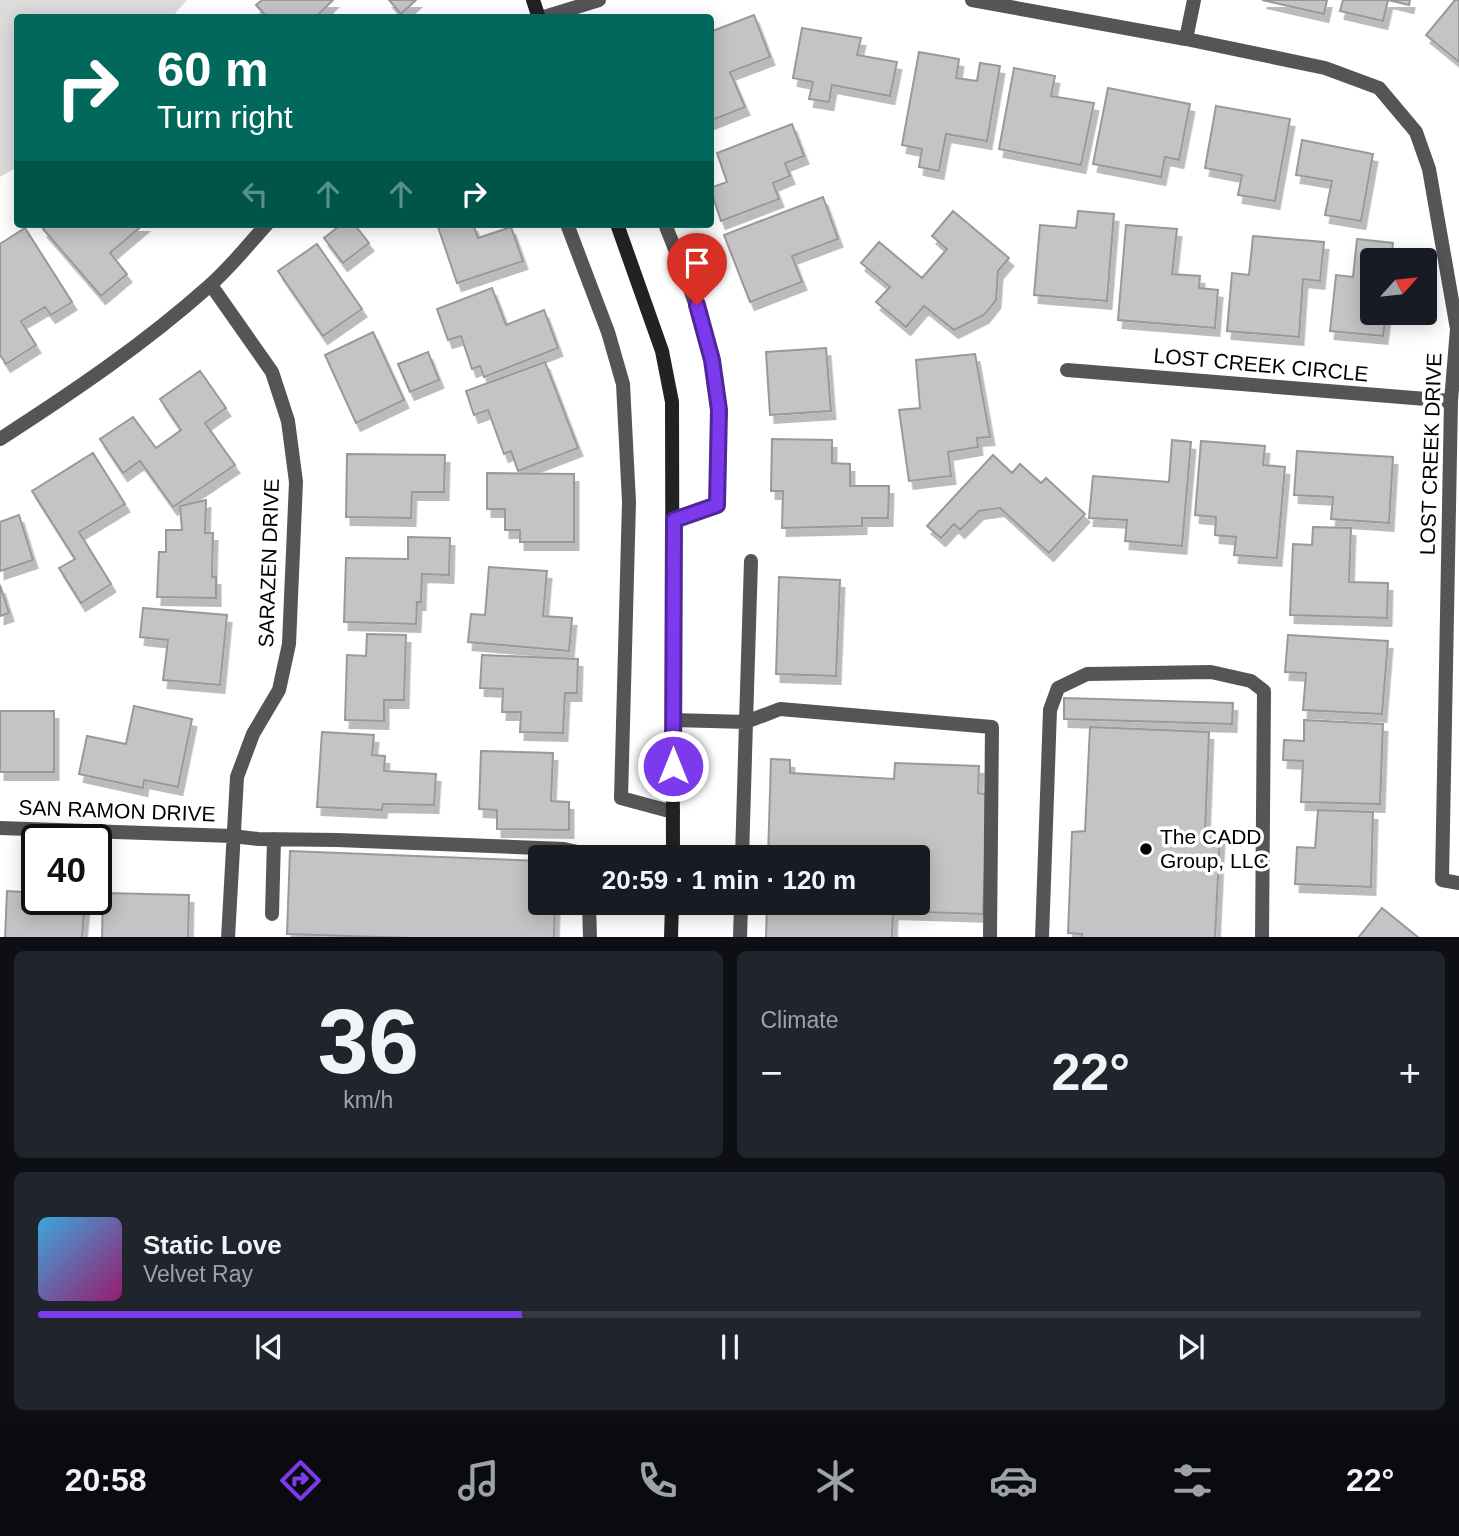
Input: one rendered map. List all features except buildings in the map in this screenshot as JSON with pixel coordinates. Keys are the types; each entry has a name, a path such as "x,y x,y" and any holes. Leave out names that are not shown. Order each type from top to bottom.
{"street":[{"path":"553,14 599,0"},
{"name":"LOST CREEK DRIVE","path":"972,0 1186,39 1325,68 1380,88 1416,132 1429,169 1457,329 1451,401 1442,880 1459,883"},
{"path":"1186,39 1194,0"},
{"path":"0,439 140,344 211,285 263,228"},
{"path":"569,228 608,332 623,384 629,502 621,797 673,813"},
{"path":"618,228 662,351 672,402 673,845"},
{"path":"667,228 697,305 712,360 719,410 717,505 674,520"},
{"name":"SARAZEN DRIVE","path":"211,285 272,373 288,421 296,482 289,644 279,690 253,734 237,777 228,937"},
{"name":"LOST CREEK CIRCLE","path":"1067,370 1451,401"},
{"path":"742,845 751,561"},
{"path":"1042,937 1050,710 1058,688 1087,674 1211,672 1251,681 1264,691 1262,937"},
{"path":"673,720 746,722 780,709 992,727 990,937"},
{"name":"SAN RAMON DRIVE","path":"0,828 528,848"},
{"path":"272,914 274,839"},
{"path":"589,915 590,937"},
{"path":"671,937 672,915"},
{"path":"740,937 741,915"}],"shaded area":[{"path":"0,0 187,0 175,14 14,14 14,169 0,177"}],"place":[{"name":"The CADD Group, LLC","path":"1146,849"}],"route":[{"path":"673,766 674,520 717,505 719,410 712,360 697,305"}]}
